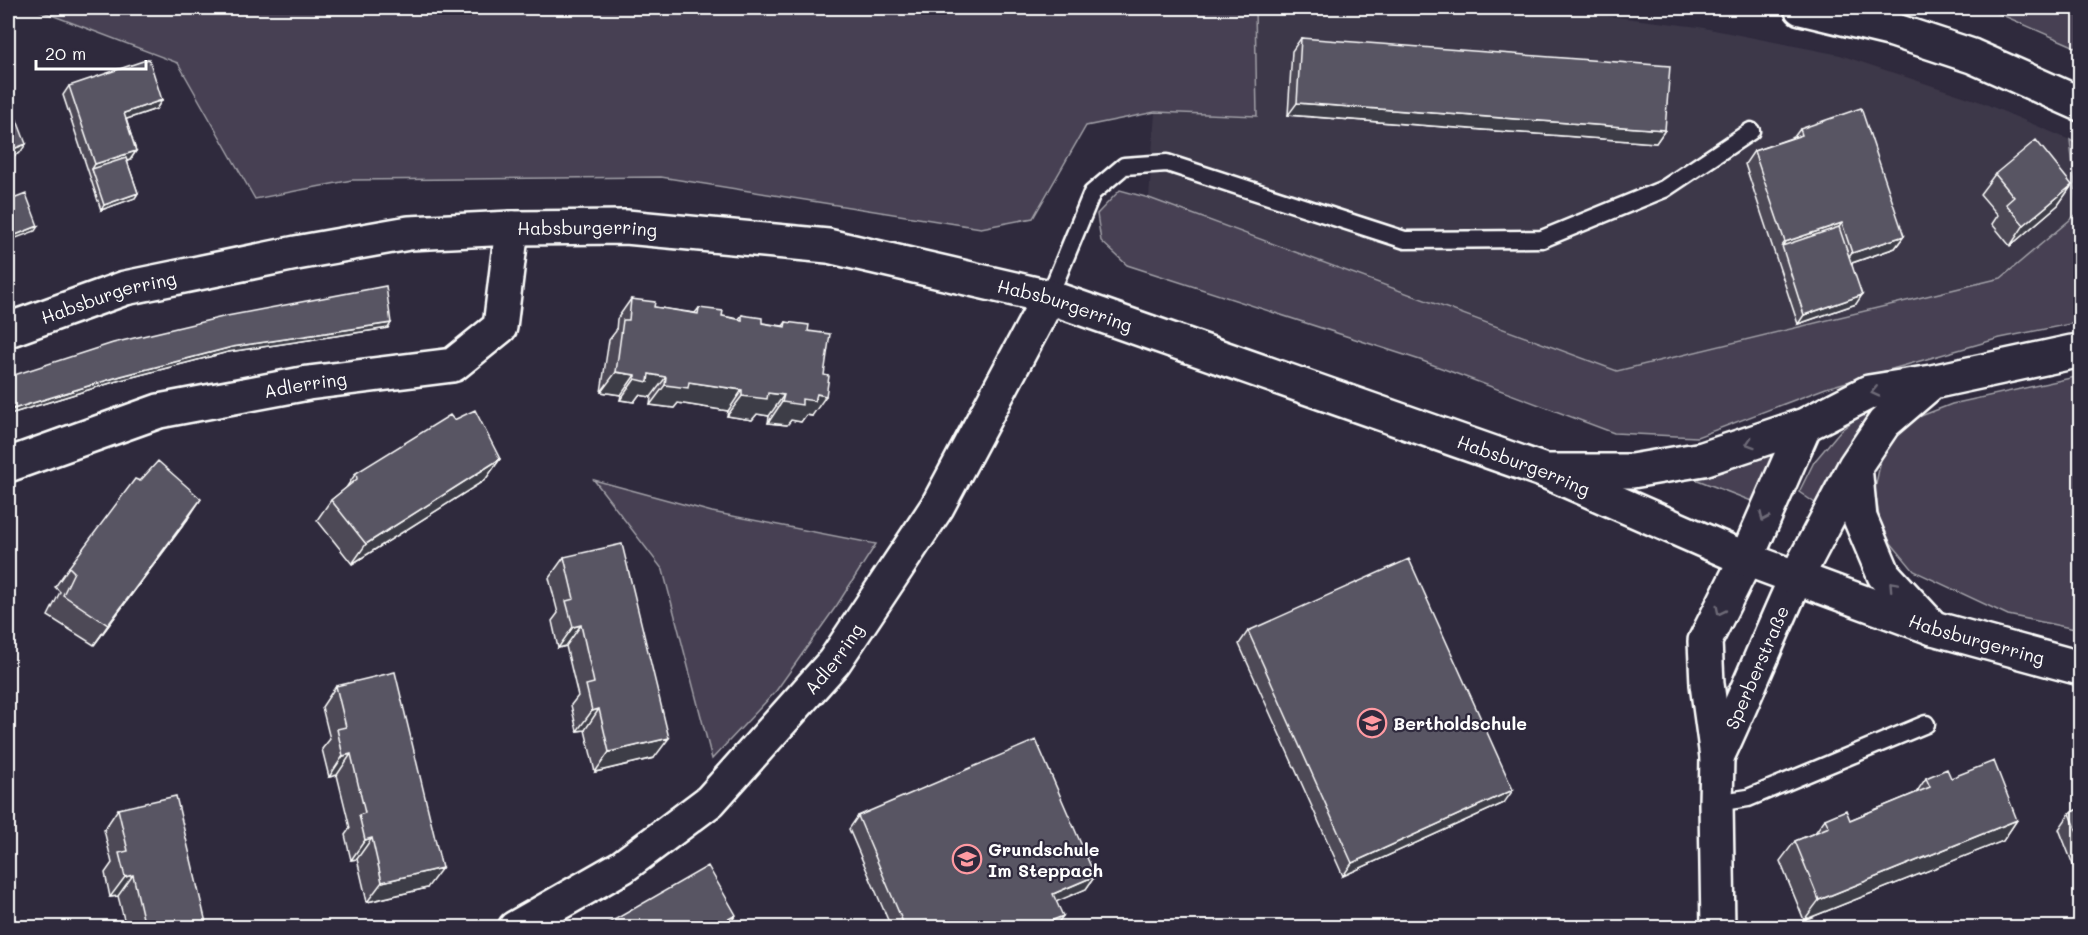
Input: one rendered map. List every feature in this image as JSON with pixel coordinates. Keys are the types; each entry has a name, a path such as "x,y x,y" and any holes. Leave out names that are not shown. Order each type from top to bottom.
{"street":[{"path":"1801,8 1893,30 1972,56 2067,98 2080,117"},
{"name":"Habsburgerring","path":"8,330 124,288 409,233 512,228 626,227 828,246 1049,297 1545,471 1746,559 1933,628 2080,668"},
{"name":"Adlerring","path":"8,465 159,411 309,382 453,364 500,327 512,228"},
{"name":"Adlerring","path":"515,927 622,867 710,801 834,662 937,507 1049,297"},
{"path":"1545,471 1632,471 1703,459 1805,425 1869,392 1932,382 2078,350"},
{"name":"Sperberstraße","path":"1717,757 1747,696 1758,662 1796,578 1855,466 1884,423 1932,382"},
{"name":"Sperberstraße","path":"1718,927 1717,757 1707,684 1705,641 1746,559 1805,425"},
{"path":"1855,466 1860,518 1884,575 1933,628"}],"lane":[{"path":"1049,297 1092,193 1124,166 1167,163 1405,240 1542,239 1664,189 1751,131"},
{"path":"1716,803 1748,798 1926,724"}],"shaded area":[{"path":"33,8 1255,8 1257,116 1155,112 1086,126 1033,218 981,228 661,177 352,180 255,199 178,63"},
{"path":"1255,8 1543,8 1699,27 1840,55 1981,102 2070,140 2078,213 2001,278 1617,371 1149,198 1155,112 1257,116"},
{"path":"1986,8 2080,8 2080,49"},
{"path":"2070,140 2080,146 2080,322 2000,338 1826,388 1697,437 1614,433 1420,360 1127,265 1101,241 1097,214 1120,190 1149,198 1617,371 2001,278 2078,213"},
{"path":"2080,376 2080,630 2008,615 1914,571 1881,531 1875,489 1882,454 1908,421 1952,404"},
{"path":"1868,409 1876,412 1842,455 1815,503 1799,492 1814,462 1840,431"},
{"path":"1774,453 1754,502 1690,477"},
{"path":"594,480 712,512 876,544 837,605 776,691 712,759 663,570"}],"building":[{"path":"1301,38 1670,66 1665,130 1297,103"},
{"path":"149,59 162,100 124,113 136,151 95,164 69,86"},
{"path":"12,107 26,144 8,151 8,109"},
{"path":"1861,108 1904,236 1852,253 1842,223 1785,242 1754,151 1802,135 1800,129"},
{"path":"2036,140 2072,185 2024,225 2006,204 2014,197 1995,174"},
{"path":"126,158 138,193 104,205 92,169"},
{"path":"26,194 38,226 8,238 8,201"},
{"path":"1839,227 1862,295 1804,315 1782,246"},
{"path":"386,286 391,323 232,347 121,376 13,409 8,394 8,377 113,343 227,316"},
{"path":"631,299 655,302 654,307 698,314 699,308 723,311 722,316 742,320 742,315 762,318 762,323 785,327 786,322 809,325 808,331 830,334 824,375 829,376 826,396 817,394 815,401 802,399 802,405 782,402 784,395 768,393 767,399 742,396 742,390 689,382 688,388 665,385 666,377 649,374 648,382 635,379 635,375 616,372 623,320 629,320"},
{"path":"475,410 500,459 366,544 331,500 357,479 356,473 450,415 454,420"},
{"path":"158,461 201,499 108,625 63,595 74,572 69,567 135,479 140,481"},
{"path":"622,544 669,738 609,752 599,709 592,711 586,685 594,683 581,625 573,627 566,601 574,599 564,557"},
{"name":"Bertholdschule","path":"1409,559 1513,790 1352,863 1248,631"},
{"path":"395,672 442,868 382,882 372,838 365,840 359,815 365,813 351,754 343,756 337,729 346,727 336,686"},
{"name":"Grundschule Im Steppach","path":"1036,740 1095,876 1053,894 1063,916 1036,927 905,927 858,816"},
{"path":"1994,761 2017,820 1819,900 1795,841 1829,827 1825,819 1846,810 1850,820 1930,787 1926,778 1947,769 1951,778"},
{"path":"176,796 207,927 145,927 133,875 125,877 119,853 128,851 118,809"},
{"path":"2080,808 2080,839 2070,813"},
{"path":"708,866 736,915 714,927 602,927"},
{"path":"1412,921 1415,927 1398,927"}],"place":[{"name":"Bertholdschule","path":"1372,723"},
{"name":"Grundschule Im Steppach","path":"967,859"}]}
